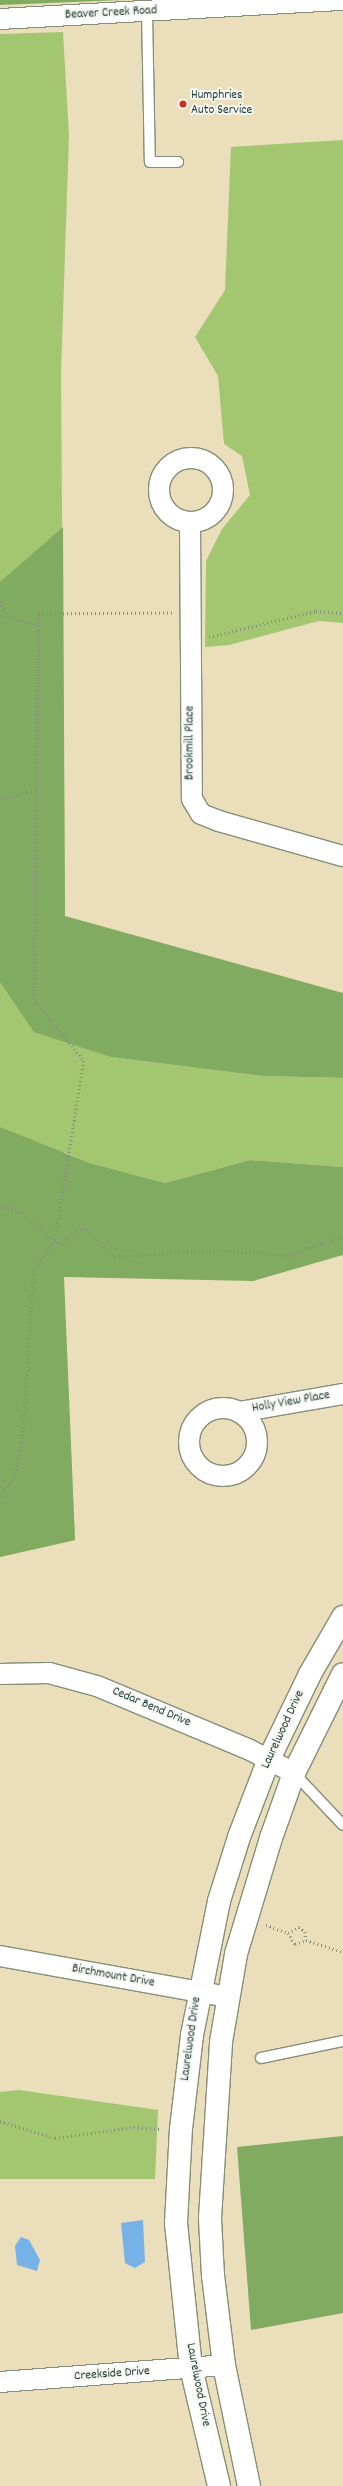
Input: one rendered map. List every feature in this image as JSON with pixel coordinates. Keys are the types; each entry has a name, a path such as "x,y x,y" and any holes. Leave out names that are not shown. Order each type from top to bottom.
{"street":[{"name":"Beaver Creek Road","path":"0,19 341,0"},
{"name":"Brookmill Place","path":"190,522 192,800 201,814 343,856"},
{"name":"Holly View Place","path":"239,1412 343,1394"},
{"name":"Laurelwood Drive","path":"219,2486 191,2368 176,2223 181,2125 198,1994 219,1901 239,1837 269,1759 310,1674 343,1617"},
{"name":"Cedar Bend Drive","path":"0,1674 49,1673 78,1680 269,1759 294,1774"},
{"path":"248,2486 224,2365 210,2218 214,2127 226,1997 249,1907 294,1774 343,1674"},
{"name":"Birchmount Drive","path":"0,1956 198,1994 226,1997"},
{"name":"Creekside Drive","path":"0,2382 224,2365"}],"lane":[{"path":"147,12 150,162 178,162"},
{"path":"294,1774 343,1825"},
{"path":"261,2058 343,2041"}],"path":[{"path":"0,602 7,616 39,624"},
{"path":"190,639 224,636 316,611 343,613"},
{"path":"0,1497 15,1477 23,1438 34,1271 55,1240 84,1061 34,999 38,790 39,614 190,613"},
{"path":"0,799 38,790"},
{"path":"0,1206 19,1212 60,1243 83,1227 115,1257 209,1250 290,1255 343,1236"},
{"path":"260,1922 288,1933 299,1928 305,1932 306,1940"},
{"path":"288,1933 290,1941 295,1944 306,1940 343,1952"},
{"path":"0,2121 55,2138 134,2127 161,2129"}],"green space":[{"path":"0,0 122,0 0,5"},
{"path":"63,32 69,135 61,373 65,916 111,1057 263,1076 343,1078 343,1167 250,1160 165,1183 90,1163 64,1152 63,1277 75,1540 0,1557 0,34"},
{"path":"343,140 343,623 319,621 229,645 205,647 206,561 222,529 250,495 242,456 224,444 218,376 195,337 225,290 231,147"},
{"path":"63,527 65,916 343,993 343,1078 263,1076 111,1057 34,1032 0,982 0,582"},
{"path":"0,1127 90,1163 165,1183 250,1160 343,1167 343,1255 253,1281 64,1277 75,1540 0,1557"},
{"path":"19,2090 158,2110 155,2179 0,2179 0,2092"},
{"path":"343,2136 343,2313 251,2330 237,2147"}],"water":[{"path":"143,2220 145,2262 135,2268 125,2263 121,2223"},
{"path":"21,2237 29,2240 40,2260 37,2271 17,2265 15,2246"}],"place":[{"name":"Humphries Auto Service","path":"183,104"}]}
